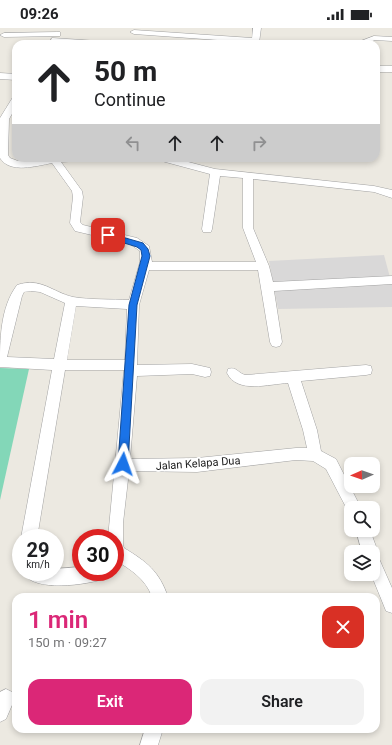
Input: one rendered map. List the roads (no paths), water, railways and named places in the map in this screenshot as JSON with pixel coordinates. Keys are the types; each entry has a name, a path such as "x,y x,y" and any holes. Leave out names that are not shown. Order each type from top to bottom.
{"street":[{"path":"256,40 257,28"},
{"path":"140,31 244,40"},
{"path":"4,35 56,37 80,40"},
{"path":"368,40 374,38 392,39"},
{"path":"380,69 392,69"},
{"path":"0,76 12,77"},
{"path":"12,105 2,119 4,160 8,163 20,164 34,162"},
{"path":"56,162 78,191 76,226 82,229 133,242 145,249 145,266 133,305 123,464 116,529"},
{"path":"176,162 215,172 374,189 392,194"},
{"path":"207,229 215,172"},
{"path":"248,176 248,228 263,266 268,287 276,342"},
{"path":"145,266 263,266"},
{"path":"268,287 392,280"},
{"path":"0,358 18,291 21,288 41,288 71,301 133,305"},
{"path":"30,529 58,365 71,301"},
{"path":"0,362 130,368 192,369 205,372"},
{"path":"233,373 238,380 242,381 292,378 366,370"},
{"path":"292,378 310,430 316,455 331,464 350,501"},
{"name":"Jalan Kelapa Dua","path":"123,464 138,466 197,465 296,454 316,455"},
{"path":"124,563 145,570 159,593"},
{"path":"380,578 392,605"},
{"path":"149,745 153,733"}]}
